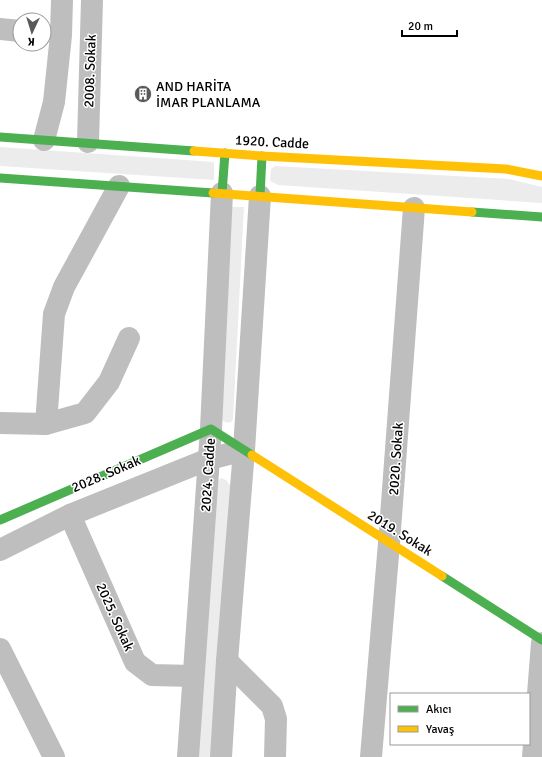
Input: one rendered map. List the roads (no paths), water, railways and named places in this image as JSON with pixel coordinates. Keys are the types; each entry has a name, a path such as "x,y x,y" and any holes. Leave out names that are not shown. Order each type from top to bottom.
{"main road":[{"name":"1920. Cadde","path":"0,137 88,142 262,156 506,169 542,176"},
{"path":"222,193 225,153"},
{"path":"260,196 262,156"},
{"path":"0,178 542,217"},
{"name":"2019. Sokak","path":"211,429 542,640"},
{"name":"2028. Sokak","path":"0,520 211,429"}],"street":[{"path":"44,140 54,102 53,34 62,0"},
{"name":"2008. Sokak","path":"88,142 92,0"},
{"path":"0,29 12,30"},
{"path":"46,424 54,314 64,287 119,186"},
{"name":"2024. Cadde","path":"188,757 211,429 222,193"},
{"path":"221,757 244,450 260,196"},
{"name":"2020. Sokak","path":"371,757 389,543 414,208"},
{"path":"0,423 46,424 85,413 109,382 129,338"},
{"name":"2028. Sokak","path":"0,550 70,515 209,459 244,450"},
{"name":"2025. Sokak","path":"70,515 134,662 152,675 193,676"},
{"path":"533,757 542,643"},
{"path":"0,649 54,757"},
{"path":"227,661 272,706 276,719 275,757"}],"place":[{"name":"AND HARİTA İMAR PLANLAMA","path":"143,94"}]}
